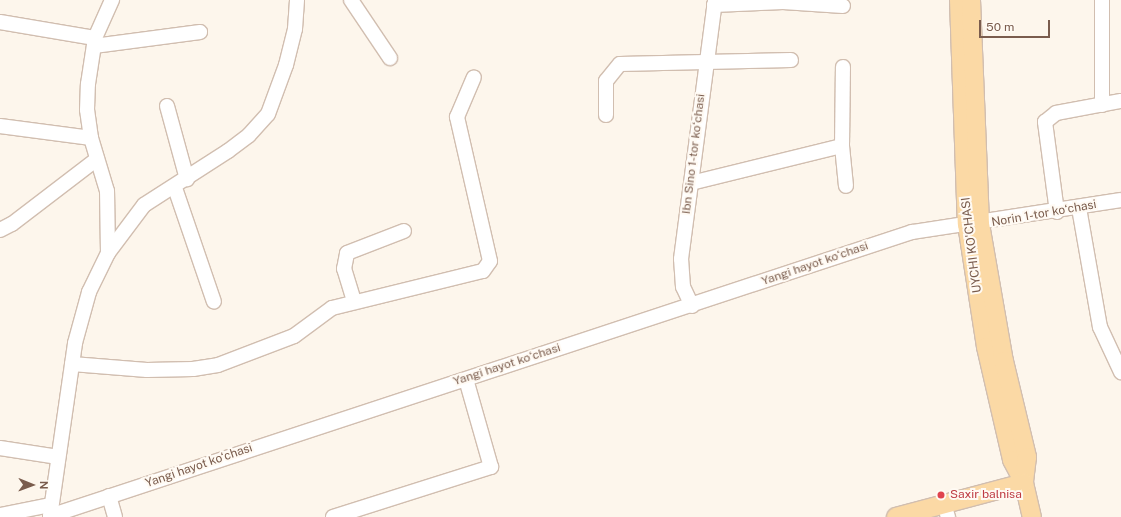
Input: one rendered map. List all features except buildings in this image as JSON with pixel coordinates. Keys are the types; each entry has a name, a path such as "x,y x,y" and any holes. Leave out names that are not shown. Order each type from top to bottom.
{"main road":[{"name":"UYCHI KO'CHASI","path":"959,0 974,224 986,347 1012,460 1024,483 1032,517"},
{"name":"UYCHI KO'CHASI","path":"971,0 974,224"},
{"path":"896,517 946,510 1024,483"}],"street":[{"path":"108,254 108,203 90,138 88,84 95,42 112,0"},
{"path":"50,512 72,364 89,292 108,254 144,205 175,188 249,135 268,114 286,65 295,29 297,0"},
{"path":"351,0 390,58"},
{"path":"1102,0 1102,105"},
{"path":"714,2 783,2 843,6"},
{"name":"Ibn Sino 1-tor koʻchasi","path":"692,306 683,287 681,258 714,2"},
{"path":"0,22 95,42 200,32"},
{"path":"606,115 606,82 620,64 705,64 791,60"},
{"path":"843,66 842,146 846,186"},
{"path":"72,364 147,370 193,369 218,365 294,336 321,314 354,301 483,271 488,266 490,261 458,122 459,111 474,77"},
{"path":"1057,212 1045,122 1056,113 1121,101"},
{"path":"167,106 187,179"},
{"path":"0,126 90,138"},
{"path":"691,183 842,146"},
{"path":"0,230 12,224 97,159"},
{"path":"175,188 214,302"},
{"name":"Norin 1-tor koʻchasi","path":"974,224 1057,212 1121,200"},
{"path":"1079,208 1100,327 1121,372"},
{"name":"Yangi hayot koʻchasi","path":"0,515 50,512 109,496 692,306 912,232 974,224"},
{"path":"354,301 344,269 347,253 404,230"},
{"path":"333,517 491,467 466,379"},
{"path":"0,448 58,457"},
{"path":"109,496 115,517"}],"place":[{"name":"Saxir balnisa","path":"941,495"}]}
